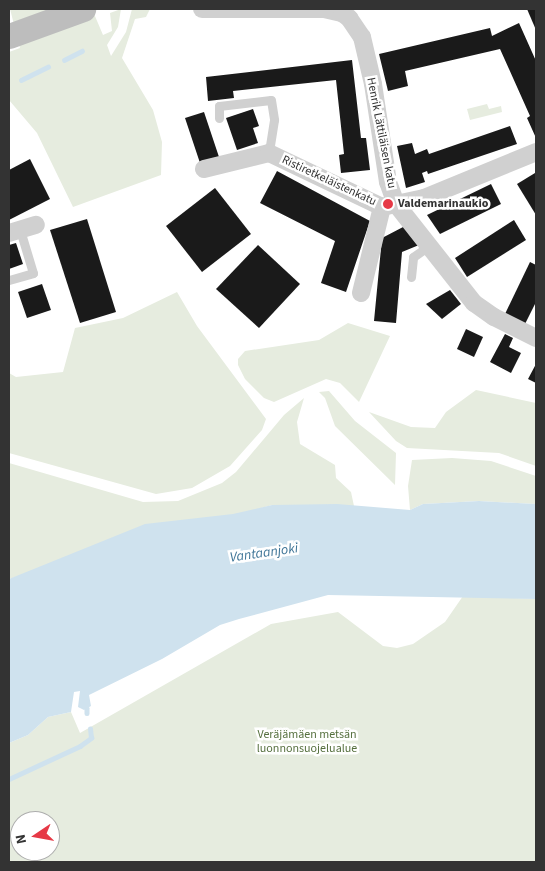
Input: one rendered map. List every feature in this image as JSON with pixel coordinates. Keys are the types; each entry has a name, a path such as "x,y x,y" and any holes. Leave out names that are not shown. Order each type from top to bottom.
{"street":[{"path":"9,36 82,9"},
{"name":"Henrik Lättiläisen katu","path":"202,9 324,9 349,18 362,37 373,84 388,182 389,205 430,245 474,303 494,318 536,338"},
{"name":"Ristiretkeläistenkatu","path":"204,169 270,153 389,205 424,198 536,152"},
{"path":"361,294 389,205"}],"lane":[{"path":"219,118 219,106 271,100 274,120 270,153"},
{"path":"9,280 33,273 21,229"},
{"path":"411,277 413,257 430,245"}],"green space":[{"path":"10,9 92,9 103,35 112,31 110,13 121,9 118,27 107,45 111,56 126,32 132,9 150,9 146,17 135,19 122,58 153,110 162,142 161,175 73,207 37,133 9,100 9,52 20,48"},
{"path":"487,104 489,109 501,106 502,112 470,120 467,109"},
{"path":"177,292 197,326 266,419 262,430 230,466 192,488 156,494 9,453 9,373 16,377 63,372 75,328 123,318"},
{"path":"348,323 390,336 359,402 340,383 326,379 274,402 264,398 245,379 238,365 238,359 245,351 319,340"},
{"path":"476,390 536,403 536,466 499,453 407,448 396,441 369,412 411,427 435,428 446,412"},
{"path":"329,391 355,421 396,453 395,485 335,426 325,398 319,392"},
{"path":"304,398 297,422 300,444 335,465 336,478 351,492 354,506 272,505 9,579 9,463 143,502 178,501 222,483 236,472 284,415"},
{"path":"452,458 491,461 536,476 536,504 479,501 423,504 410,510 408,486 412,460"},
{"name":"Veräjämäen metsän luonnonsuojelualue","path":"463,596 536,599 536,862 9,862 9,743 28,735 48,717 71,712 80,733 271,624 338,612 383,646 397,648 413,644 445,622"}],"water":[{"name":"Vantaanjoki","path":"479,501 536,504 536,599 328,595 239,619 220,625 162,659 89,695 91,706 84,710 78,707 80,691 74,692 71,712 48,717 28,735 9,743 9,579 145,524 233,514 272,505 337,504 410,510 423,504"}],"building":[{"path":"527,9 536,9 536,30"},
{"path":"519,23 536,61 536,138 527,118 530,116 500,49 405,71 408,86 388,91 379,54 490,28 492,36"},
{"path":"352,60 361,138 366,138 370,170 341,173 339,155 344,154 336,80 233,91 234,98 208,101 206,77"},
{"path":"253,109 259,126 253,128 258,143 237,150 226,118"},
{"path":"204,112 219,157 200,163 185,118"},
{"path":"510,126 517,144 428,174 427,171 422,173 425,182 406,188 397,146 412,143 415,154 427,149 429,154"},
{"path":"30,159 50,199 9,220 9,170"},
{"path":"277,171 370,221 346,292 321,283 335,241 260,203"},
{"path":"535,173 536,175 536,215 517,184"},
{"path":"491,184 501,204 440,234 427,215"},
{"path":"215,188 251,234 202,272 166,226"},
{"path":"87,219 116,312 80,323 50,230"},
{"path":"514,220 526,240 467,277 455,258"},
{"path":"405,226 419,245 402,252 396,323 374,321 382,238"},
{"path":"16,243 23,264 9,269 9,245"},
{"path":"258,245 300,284 259,328 216,289"},
{"path":"530,262 536,265 536,302 525,324 505,314"},
{"path":"42,284 51,310 27,318 18,292"},
{"path":"450,290 461,304 442,319 426,304"},
{"path":"466,329 483,337 474,357 457,349"},
{"path":"505,334 513,338 509,347 521,353 511,373 490,362"},
{"path":"536,364 536,383 528,379"}],"waterway":[{"path":"64,60 82,51"},
{"path":"21,80 48,67"},
{"path":"87,708 87,713"},
{"path":"9,779 80,746 91,738 90,729"}],"place":[{"name":"Valdemarinaukio","path":"388,204"}]}
